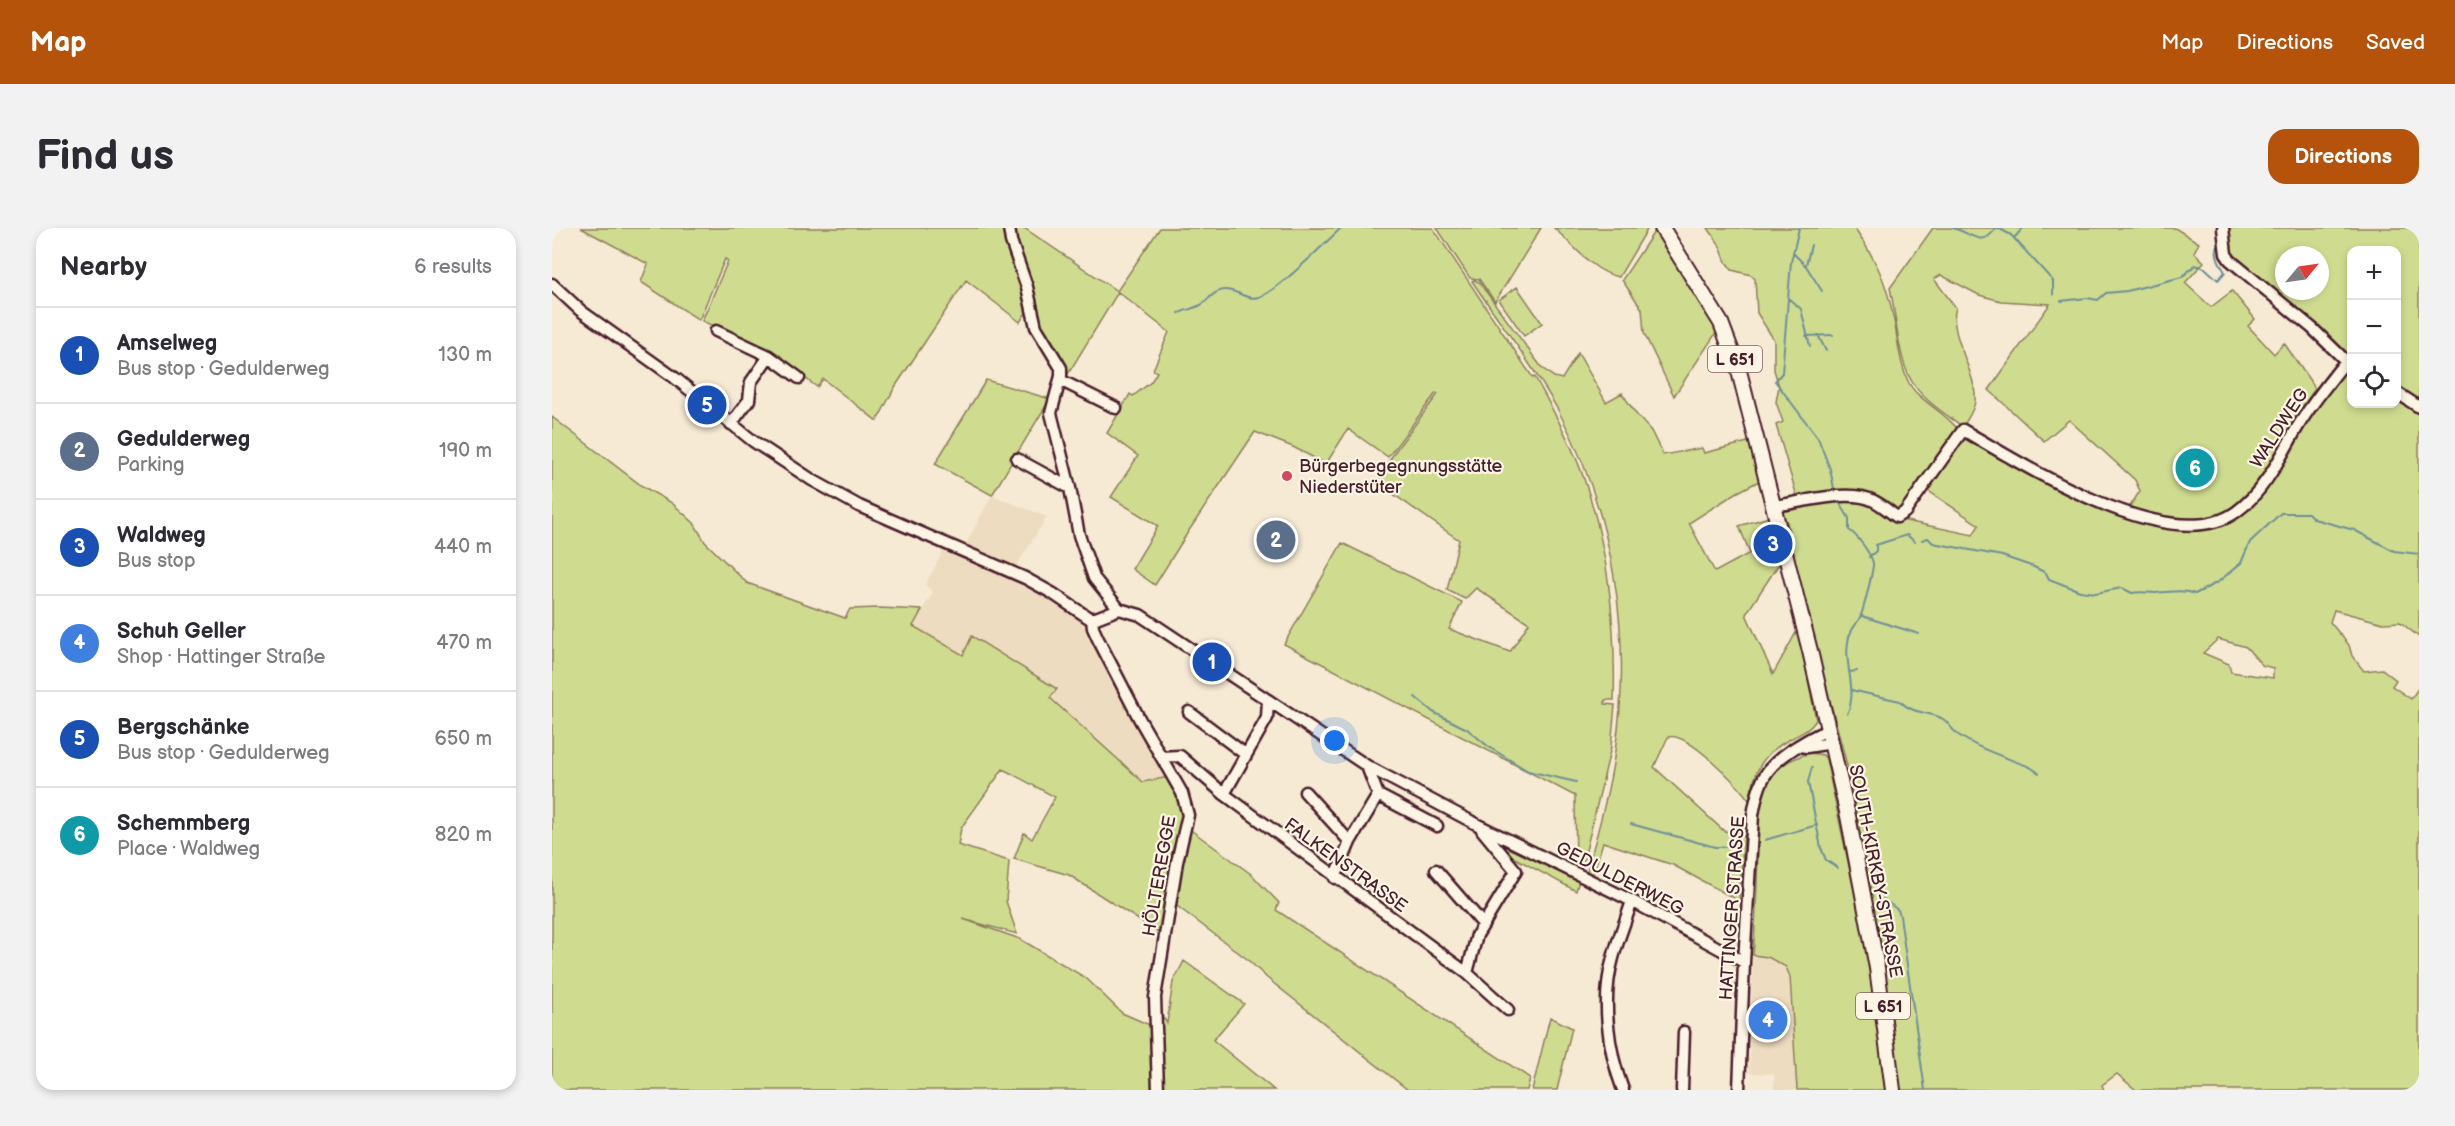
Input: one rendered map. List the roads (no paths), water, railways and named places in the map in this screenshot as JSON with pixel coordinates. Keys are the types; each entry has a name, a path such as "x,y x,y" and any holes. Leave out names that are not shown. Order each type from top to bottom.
{"main road":[{"name":"L 651","path":"1662,228 1709,301 1730,342 1831,736"},
{"name":"SOUTH-KIRKBY-STRASSE","path":"1831,736 1873,945 1893,1090"}],"street":[{"path":"552,284 581,311 675,378 731,424 831,492 1025,578 1092,619 1119,609 1094,578 1079,535 1051,413 1062,373 1060,364 1034,323 1027,287 1011,241 1009,228"},
{"name":"WALDWEG","path":"2223,228 2226,254 2230,260 2295,313 2347,361"},
{"path":"716,331 769,356 800,378"},
{"path":"731,424 749,400 752,382 769,356"},
{"name":"WALDWEG","path":"1773,506 1829,498 1856,497 1873,500 1898,517 1905,512 1963,430 2043,477 2112,508 2179,526 2205,523 2235,513 2262,484 2279,463 2304,418 2347,365"},
{"path":"1060,380 1116,408"},
{"path":"2401,395 2419,407"},
{"path":"1017,459 1070,488"},
{"name":"GEDULDERWEG","path":"1119,609 1140,615 1367,766 1478,825 1632,901 1744,962"},
{"name":"HÖLTEREGGE","path":"1092,619 1098,639 1182,794 1188,814 1177,862 1155,997 1158,1090"},
{"path":"1224,794 1267,718 1268,700"},
{"path":"1189,712 1245,754"},
{"name":"HATTINGER STRASSE","path":"1738,1090 1753,815 1757,794 1770,766 1781,756 1798,746 1804,739 1831,736"},
{"name":"FALKENSTRASSE","path":"1161,757 1180,756 1224,794 1335,878 1467,973 1508,1010"},
{"path":"1367,766 1378,795 1437,826"},
{"path":"1305,792 1350,842"},
{"path":"1335,878 1350,842 1378,795"},
{"path":"1467,973 1477,935 1516,871 1478,825"},
{"path":"1436,870 1483,924"},
{"path":"1623,1090 1612,1056 1607,996 1612,959 1632,901"},
{"path":"1682,1090 1684,1032"}],"waterway":[{"path":"1179,313 1201,305 1214,294 1224,290 1254,298 1267,293 1301,266 1341,228"},
{"path":"1799,228 1791,262 1782,373 1775,381 1818,438 1830,469 1835,493"},
{"path":"1953,228 1981,239 1986,238 1996,228"},
{"path":"1998,228 2011,235 2053,281 2053,295"},
{"path":"2015,237 2023,228"},
{"path":"2061,301 2087,298 2098,300 2106,293 2127,291 2182,277 2195,265 2205,268 2218,280 2225,272 2217,256 2220,238"},
{"path":"1806,265 1811,245"},
{"path":"1793,253 1806,266 1822,291"},
{"path":"1789,299 1801,309 1810,346"},
{"path":"1818,335 1826,351"},
{"path":"1806,336 1833,335"},
{"path":"1838,500 1849,518 1849,530 1863,545 1873,563 1861,614 1851,631 1847,647 1851,686 1847,714"},
{"path":"1922,540 1928,538 1933,543 2002,556 2034,567 2046,573 2049,579 2080,591 2096,593 2122,588 2132,593 2180,591 2195,594 2218,582 2241,563 2250,542 2281,513 2308,513 2314,519 2354,530 2394,551 2419,554"},
{"path":"1869,557 1876,551 1876,545 1907,535 1915,542"},
{"path":"1862,616 1919,634"},
{"path":"1849,672 1857,671"},
{"path":"1851,690 1900,701 1910,709 1943,719 1968,741 2039,773"},
{"path":"1415,697 1433,712 1467,729 1489,747 1528,771 1576,782"},
{"path":"1812,767 1808,782 1821,848 1826,860 1838,868"},
{"path":"1631,824 1715,847 1740,847"},
{"path":"1765,840 1817,825"},
{"path":"1883,899 1898,910 1900,916 1925,1090"}],"place":[{"name":"Bergschänke","path":"707,405"},
{"name":"Schemmberg","path":"2195,468"},
{"name":"Bürgerbegegnungsstätte Niederstüter","path":"1287,476"},
{"name":"Gedulderweg","path":"1276,540"},
{"name":"Waldweg","path":"1773,544"},
{"name":"Amselweg","path":"1212,662"},
{"name":"Schuh Geller","path":"1768,1020"}]}
